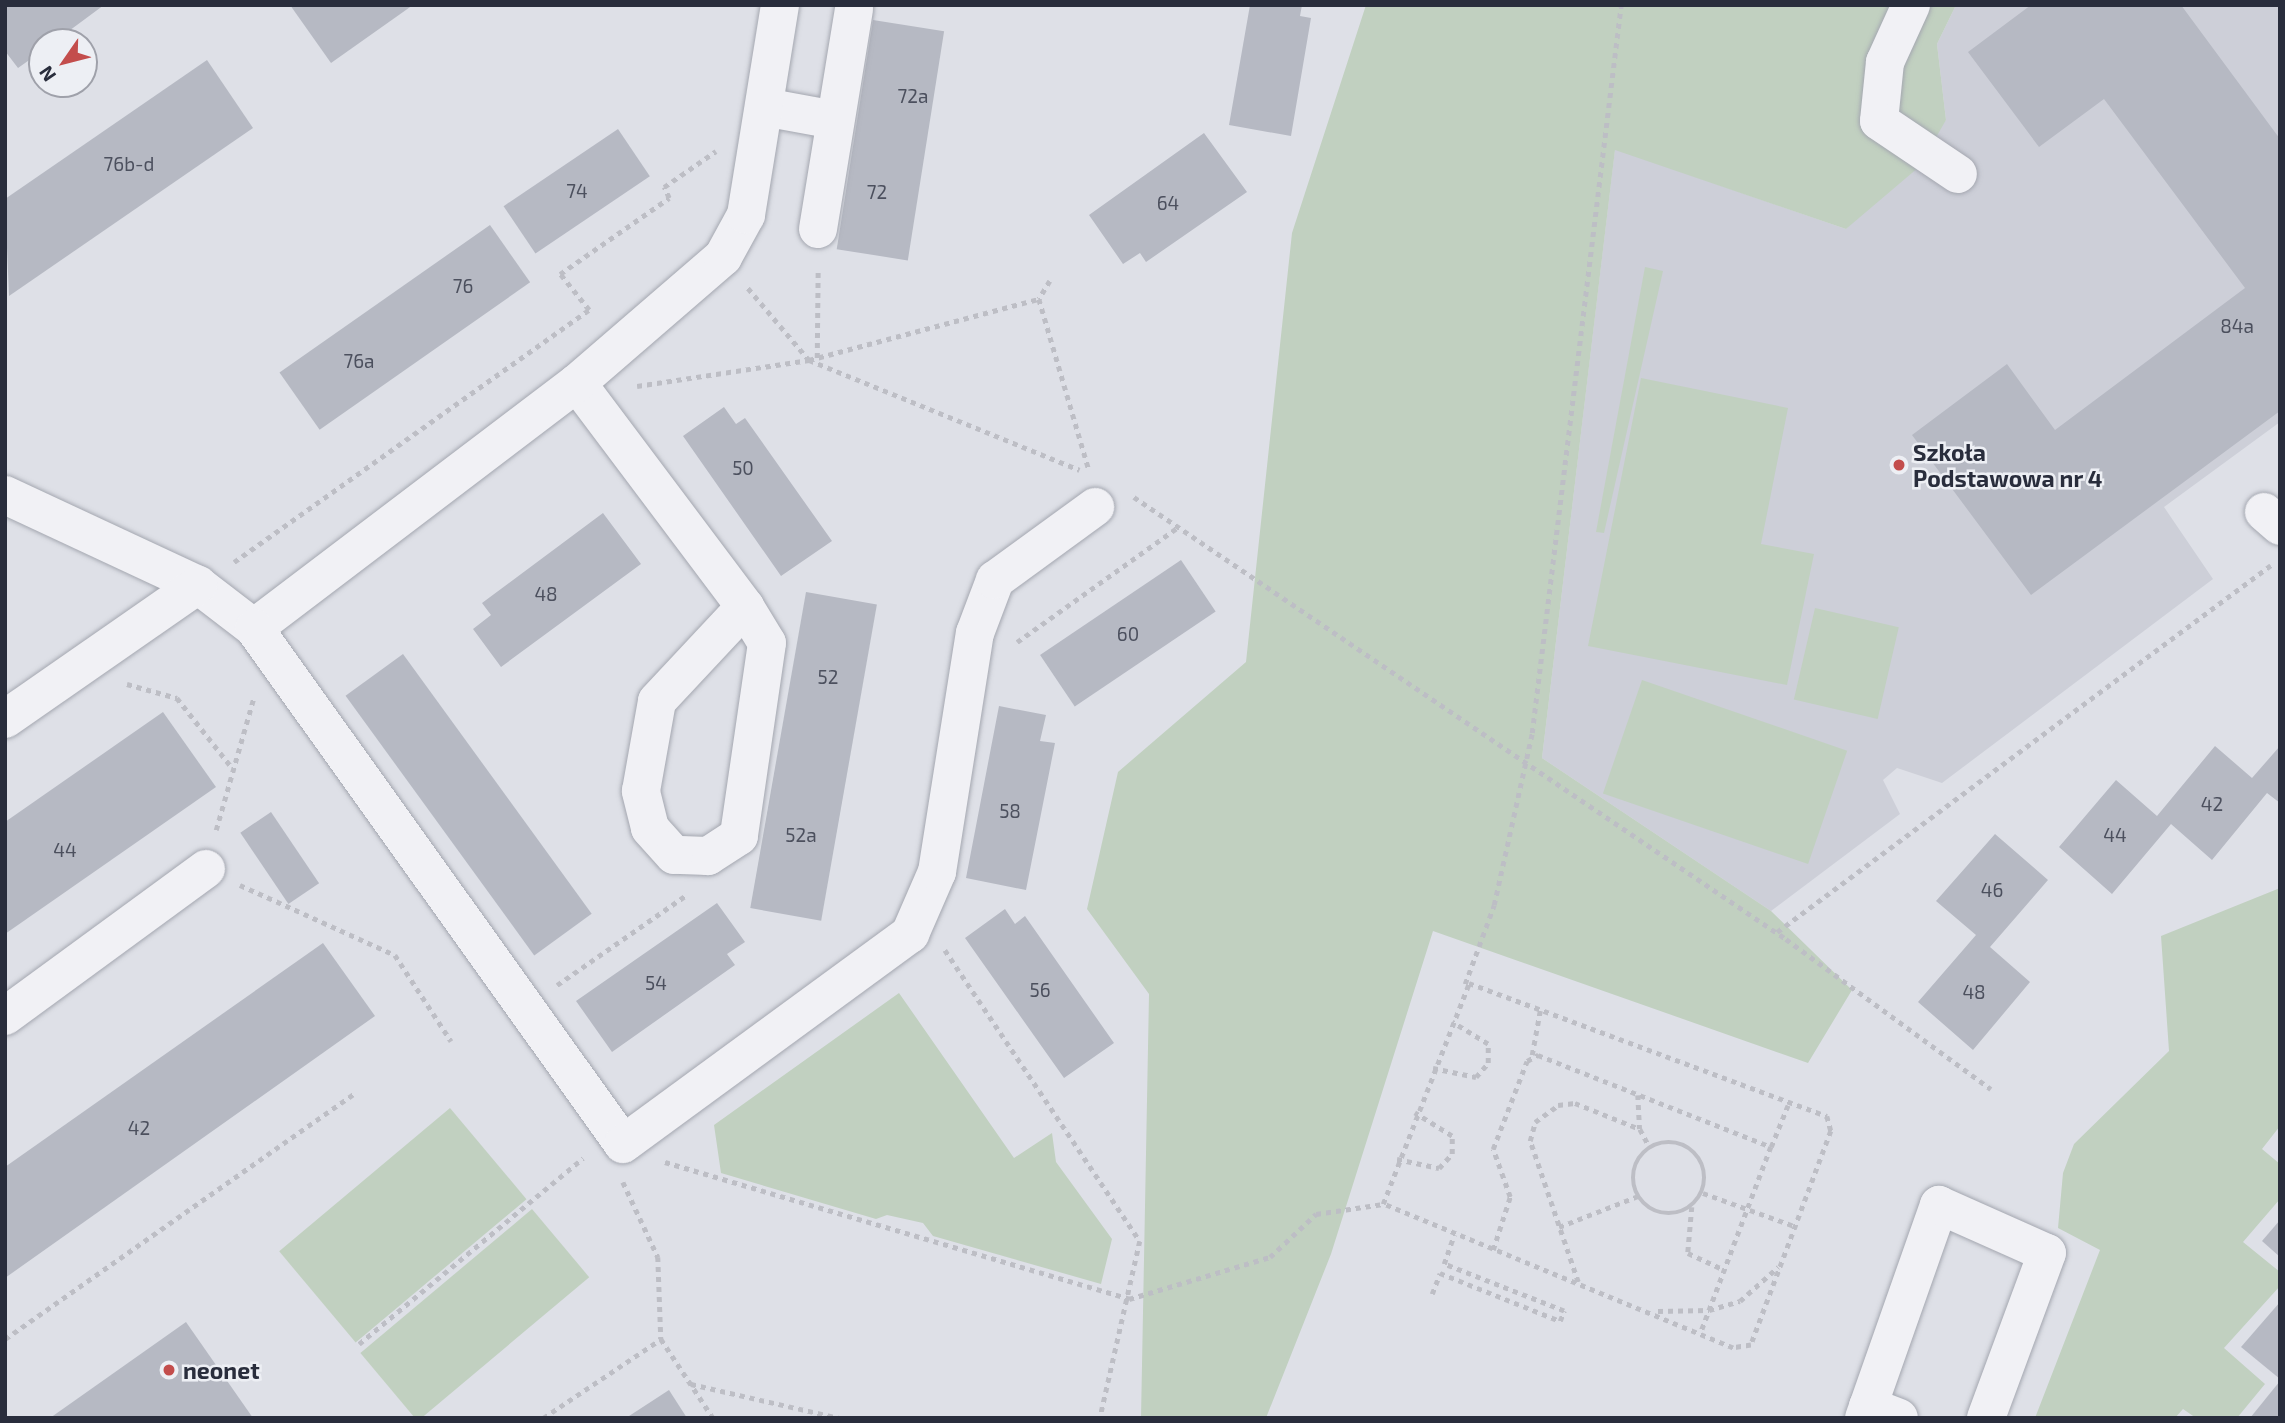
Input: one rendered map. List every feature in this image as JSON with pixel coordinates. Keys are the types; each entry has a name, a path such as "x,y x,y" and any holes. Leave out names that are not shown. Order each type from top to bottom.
{"lane":[{"path":"1911,5 1885,62 1879,121 1958,174"},
{"path":"262,639 586,397 723,257 746,215 779,9"},
{"path":"818,229 854,9"},
{"path":"763,113 835,120"},
{"path":"586,397 745,607 767,643 739,836 708,856 674,855 650,828 642,791 657,701 745,607"},
{"path":"5,495 212,576 262,639 623,1144 885,956 922,915 937,872 975,633 995,580 1102,487"},
{"path":"5,719 212,576"},
{"path":"5,1016 206,869"},
{"path":"1877,1414 1939,1205 2047,1253 1986,1418"}],"path":[{"path":"1383,1203 1397,1159 1494,905 1526,764 1621,5"},
{"path":"212,576 589,310 560,274 669,198 664,187 763,113"},
{"path":"817,358 818,229"},
{"path":"723,257 809,360 1102,487 1178,527 1777,932 1991,1089"},
{"path":"586,397 635,386 809,360 1039,299 1050,281"},
{"path":"1039,299 1102,487"},
{"path":"968,677 1178,527"},
{"path":"1777,932 2280,559"},
{"path":"262,639 233,769 206,869 395,955 451,1041"},
{"path":"97,654 114,680 177,698 233,769"},
{"path":"522,1002 543,995 689,893"},
{"path":"922,915 1140,1241 1100,1418"},
{"path":"359,1344 591,1151 623,1144 636,1154 1129,1299 1270,1257 1316,1214 1383,1203 1454,1235 1702,1330 1734,1348 1751,1345 1778,1285 1778,1266 1831,1124 1818,1111 1788,1105 1465,984"},
{"path":"1493,1250 1510,1196 1493,1149 1532,1055 1540,1011"},
{"path":"1433,1068 1476,1077 1488,1063 1488,1044 1451,1022"},
{"path":"1532,1055 1772,1147"},
{"path":"5,1339 354,1094"},
{"path":"1638,1095 1640,1129 1650,1147"},
{"path":"1578,1283 1530,1140 1535,1122 1558,1105 1575,1103 1640,1129"},
{"path":"1702,1330 1788,1105"},
{"path":"1397,1159 1439,1168 1451,1154 1452,1136 1415,1113"},
{"path":"1692,1207 1658,1213 1638,1196 1632,1172 1650,1147 1670,1142 1687,1146 1705,1175 1703,1193 1692,1207 1688,1253 1724,1270"},
{"path":"623,1144 618,1171 658,1258 662,1339 713,1418"},
{"path":"1703,1193 1794,1226"},
{"path":"1559,1227 1638,1196"},
{"path":"1432,1294 1440,1273 1560,1321 1564,1311 1444,1264 1454,1235"},
{"path":"1653,1311 1709,1310 1740,1301 1778,1266"},
{"path":"543,1418 662,1339"},
{"path":"691,1384 840,1418"}],"shaded area":[{"name":"Szkoła Podstawowa nr 4","path":"1956,5 2280,5 2280,422 2164,507 2213,579 1942,783 1897,768 1883,780 1900,814 1771,911 1542,758 1615,149 1846,229 1946,120 1937,44"}],"green space":[{"path":"1366,5 1956,5 1937,44 1946,120 1919,167 1846,229 1615,150 1542,758 1771,911 1852,990 1808,1063 1433,931 1331,1254 1266,1418 1141,1418 1149,994 1087,909 1118,772 1246,662 1292,233"},
{"path":"1645,267 1663,271 1604,533 1596,532"},
{"path":"1641,378 1788,408 1761,544 1814,554 1787,685 1588,646"},
{"path":"1815,608 1899,627 1878,719 1794,700"},
{"path":"1642,680 1847,751 1808,864 1603,793"},
{"path":"2280,888 2280,1126 2262,1149 2280,1164 2280,1199 2243,1242 2280,1272 2280,1286 2224,1348 2265,1384 2237,1418 2196,1418 2183,1409 2175,1418 2035,1418 2100,1250 2058,1228 2063,1173 2074,1144 2169,1051 2161,936"},
{"path":"899,993 1014,1158 1052,1133 1056,1162 1112,1239 1101,1284 933,1236 923,1223 887,1215 876,1219 721,1173 714,1125"},
{"path":"450,1108 526,1199 356,1343 279,1251"},
{"path":"532,1209 589,1277 421,1418 415,1418 360,1353"}],"building":[{"path":"5,5 104,5 73,28 28,28 28,61 18,68 5,51"},
{"path":"290,5 413,5 331,63"},
{"path":"1250,5 1302,5 1300,16 1311,18 1291,136 1229,125"},
{"path":"2031,5 2181,5 2280,139 2280,411 2031,595 1912,435 2007,364 2055,430 2245,288 2104,99 2039,147 1968,52"},
{"path":"873,20 944,31 908,260 837,249"},
{"path":"207,60 253,128 9,296 5,199"},
{"path":"618,129 650,176 535,253 504,206"},
{"path":"1204,133 1247,192 1146,262 1140,253 1123,264 1089,215"},
{"path":"490,225 530,282 320,430 279,372"},
{"path":"724,407 736,424 745,418 832,541 781,576 683,436"},
{"path":"603,513 641,564 501,667 473,629 491,615 482,603"},
{"path":"1181,560 1216,611 1075,706 1040,655"},
{"path":"806,592 877,605 821,921 750,908"},
{"path":"403,654 592,914 534,955 346,696"},
{"path":"999,706 1046,715 1040,741 1055,743 1026,890 966,878"},
{"path":"163,712 216,787 5,934 5,822"},
{"path":"2215,746 2252,778 2280,746 2280,803 2267,793 2212,860 2171,824 2112,894 2059,847 2116,780 2157,816"},
{"path":"271,812 319,883 288,904 240,833"},
{"path":"1995,834 2048,880 1990,947 2030,982 1973,1050 1918,1002 1976,935 1936,901"},
{"path":"717,903 745,942 727,954 735,965 612,1052 576,1001"},
{"path":"1005,909 1015,924 1025,916 1114,1043 1064,1078 965,938"},
{"path":"323,943 375,1016 5,1278 5,1167"},
{"path":"2280,1220 2280,1257 2262,1241"},
{"path":"2280,1302 2280,1379 2241,1347"},
{"name":"neonet","path":"186,1322 253,1418 50,1418"},
{"path":"2280,1381 2280,1418 2250,1418"},
{"path":"669,1390 687,1418 626,1418"}],"place":[{"name":"Szkoła Podstawowa nr 4","path":"1899,465"},
{"name":"neonet","path":"169,1370"}]}
